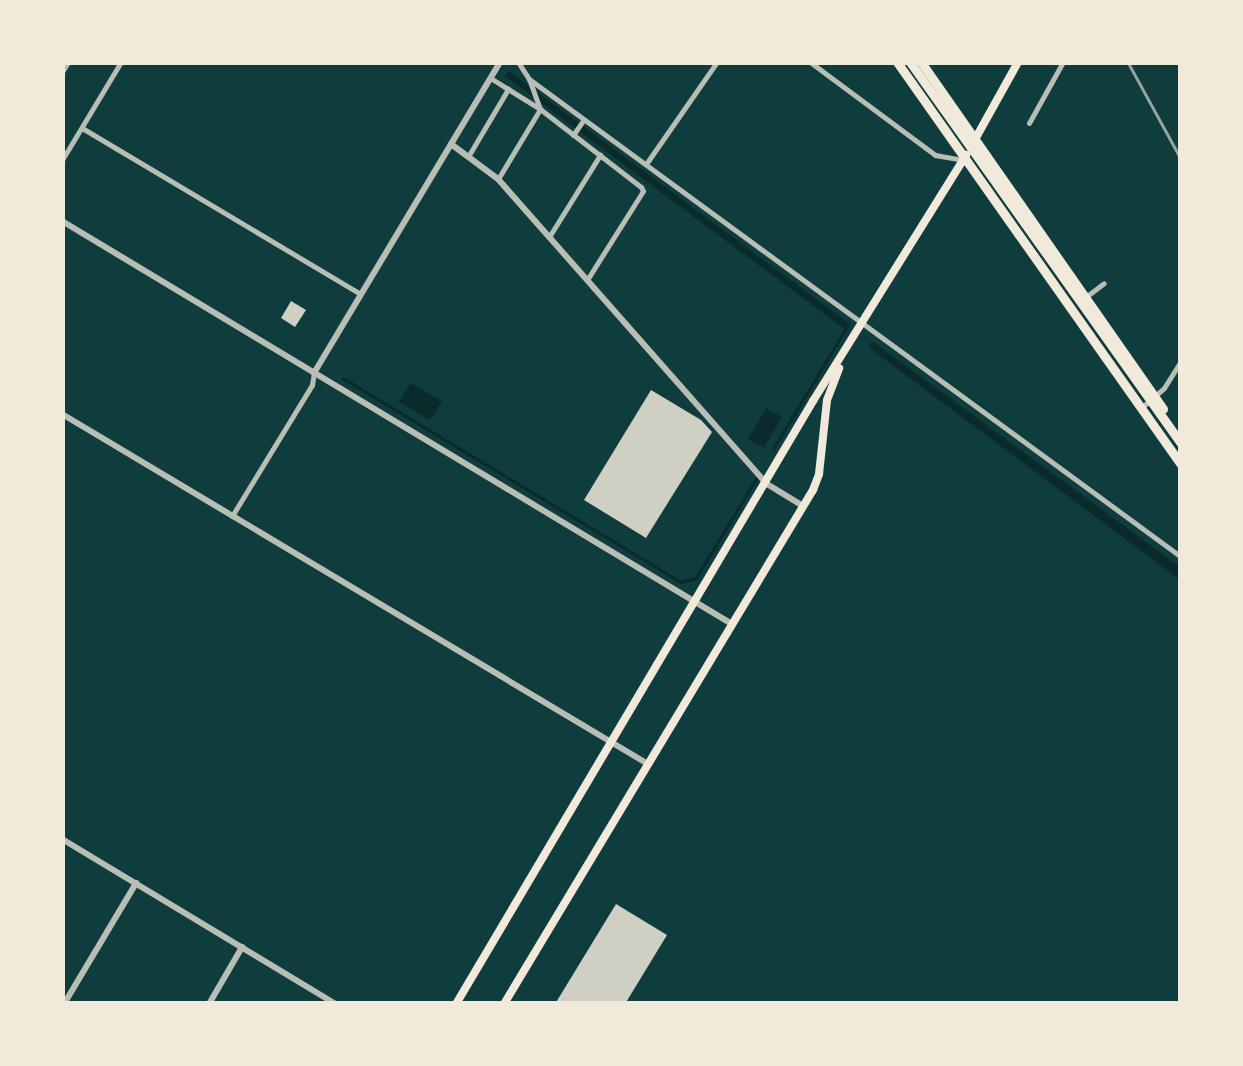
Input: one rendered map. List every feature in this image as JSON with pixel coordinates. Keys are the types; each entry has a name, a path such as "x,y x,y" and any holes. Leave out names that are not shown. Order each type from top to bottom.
{"highway":[{"path":"897,62 1180,463"},
{"path":"910,62 1098,330 1153,399"},
{"path":"921,62 1088,296 1180,440"}],"main road":[{"path":"456,1004 1018,62"},
{"path":"504,1004 803,506 819,474 827,400 844,356"}],"street":[{"path":"62,72 68,62"},
{"path":"62,160 121,62"},
{"path":"232,516 500,62"},
{"path":"498,179 539,106 518,62"},
{"path":"646,164 717,62"},
{"path":"810,62 934,155 963,160"},
{"path":"1029,122 1063,62"},
{"path":"492,79 539,106 643,192 587,280"},
{"path":"530,82 1180,556"},
{"path":"469,155 508,89"},
{"path":"574,133 582,121"},
{"path":"82,128 360,294"},
{"path":"451,144 498,179 767,484 803,506"},
{"path":"549,237 600,155"},
{"path":"62,221 732,624"},
{"path":"1088,296 1104,283"},
{"path":"1141,408 1153,399 1180,362"},
{"path":"62,414 648,764"},
{"path":"62,839 336,1004"},
{"path":"64,1004 136,884"},
{"path":"209,1004 242,947"}],"water":[{"path":"509,71 850,324 847,331 505,76"},
{"path":"872,341 1180,567 1180,580 868,347"},
{"path":"410,383 442,401 430,420 399,402"},
{"path":"766,408 782,417 764,448 748,439"}],"building":[{"path":"291,301 306,310 295,327 281,318"},
{"path":"651,390 701,420 712,432 646,538 584,500"},
{"path":"616,904 667,935 625,1004 555,1004"}],"waterway":[{"path":"773,449 845,330"},
{"path":"343,378 681,582 696,578 756,479"}],"railway":[{"path":"1128,62 1180,157"}]}
